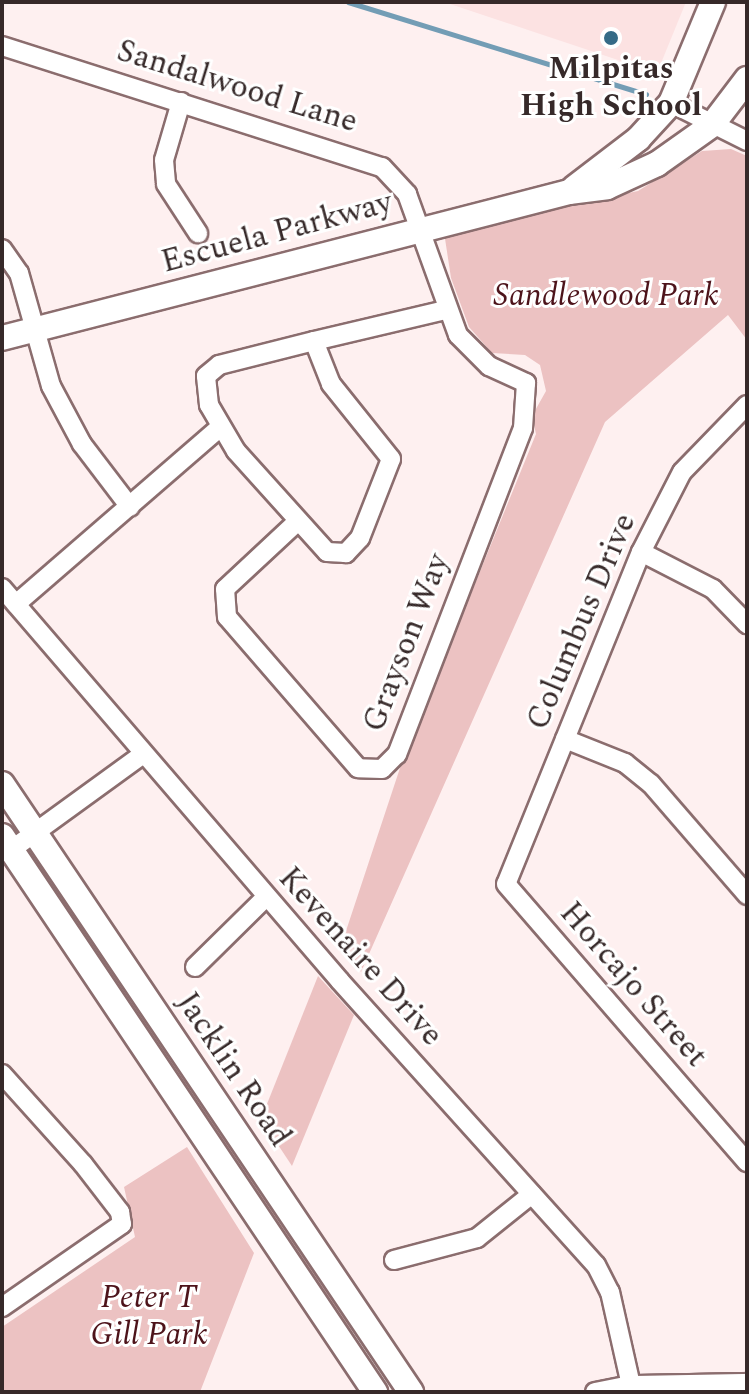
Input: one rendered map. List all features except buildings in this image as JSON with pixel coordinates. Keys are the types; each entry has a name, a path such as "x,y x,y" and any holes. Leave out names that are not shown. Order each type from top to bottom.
{"main road":[{"name":"Escuela Parkway","path":"569,192 638,139 671,103 713,2"},
{"name":"Escuela Parkway","path":"2,338 416,230 569,192 623,182 712,125 745,93"},
{"name":"Jacklin Road","path":"2,784 411,1392"},
{"name":"Jacklin Road","path":"6,843 375,1392"}],"street":[{"name":"Sandalwood Lane","path":"2,46 382,167 407,194 416,230 445,310 458,335 489,366 526,383 523,428"},
{"path":"181,102 164,160 166,184 198,233"},
{"path":"671,103 747,141"},
{"path":"2,249 19,273 51,386 82,444 130,507"},
{"path":"314,341 331,384 391,459 360,538 346,553 327,552 298,521 220,427 204,385 211,369 314,341 445,310"},
{"name":"Columbus Drive","path":"506,884 641,552 682,472 747,405"},
{"path":"16,604 220,427"},
{"name":"Grayson Way","path":"298,521 225,589 227,617 358,768 382,769 397,754 523,428"},
{"path":"641,552 713,589 747,624"},
{"name":"Kevenaire Drive","path":"2,588 266,897 596,1265 610,1292 631,1385"},
{"path":"565,739 625,763 651,784 747,895"},
{"path":"6,843 34,833 143,754"},
{"name":"Horcajo Street","path":"506,884 747,1162"},
{"path":"195,967 266,897"},
{"path":"2,1074 83,1164 120,1212 122,1224 2,1307"},
{"path":"394,1260 477,1238 532,1194"},
{"path":"595,1392 631,1385 747,1383"}],"shaded area":[{"name":"Milpitas High School","path":"444,2 686,2 657,73"}],"green space":[{"name":"Sandlewood Park","path":"731,149 747,156 747,340 728,315 605,422 361,972 340,949 400,768 536,434 532,416 546,391 540,365 525,355 492,353 469,327 451,278 444,232 638,191 702,151"},
{"path":"40,859 402,1392 395,1392 360,1339 338,1317 34,865"},
{"path":"318,976 354,1015 292,1166 261,1119"},
{"name":"Peter T Gill Park","path":"187,1147 254,1253 200,1392 2,1392 2,1327 135,1237 124,1187"}],"waterway":[{"path":"348,2 646,94"}],"place":[{"name":"Milpitas High School","path":"611,38"}]}
